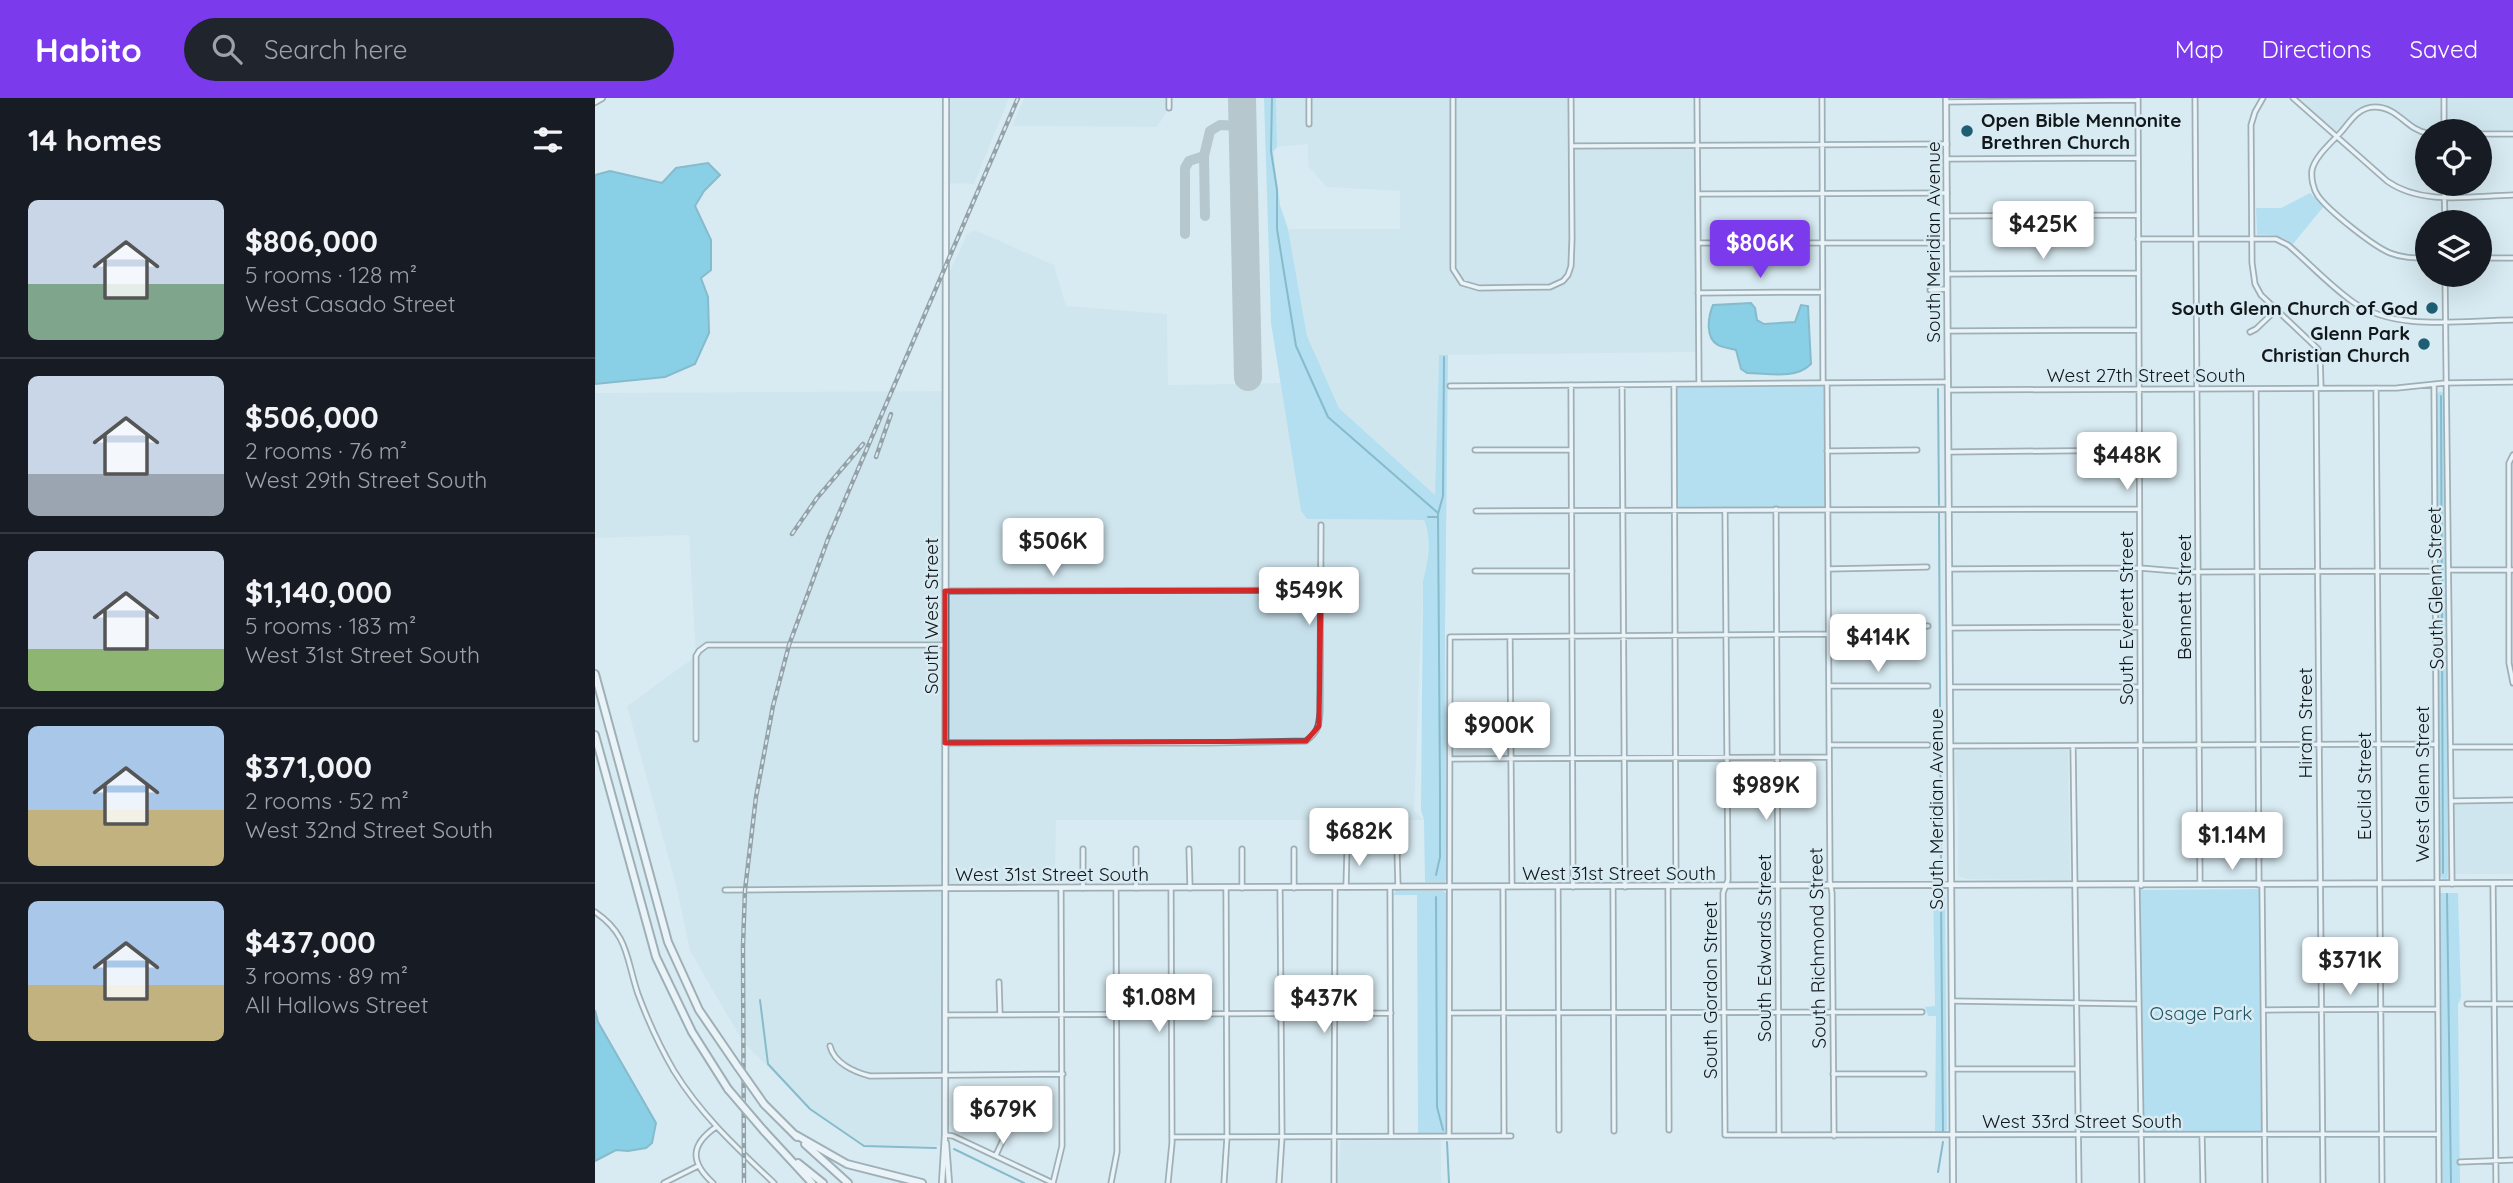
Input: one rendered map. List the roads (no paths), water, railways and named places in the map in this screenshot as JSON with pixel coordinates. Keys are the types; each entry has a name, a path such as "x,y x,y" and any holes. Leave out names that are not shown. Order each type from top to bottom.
{"highway":[{"path":"595,674 668,942 699,1010 764,1104 848,1183"},
{"path":"595,735 656,957 666,982 728,1089 812,1183"},
{"path":"796,1135 847,1164 922,1183"},
{"path":"783,1151 823,1183"}],"street":[{"path":"595,103 602,98"},
{"name":"South West Street","path":"942,1183 945,1135 946,98"},
{"path":"1169,98 1169,108"},
{"path":"1309,98 1309,124"},
{"path":"1453,98 1454,272 1460,281 1479,288 1551,287 1566,278 1571,263 1571,98"},
{"path":"1697,98 1699,384"},
{"name":"South Richmond Street","path":"1822,98 1822,292 1827,451 1828,757 1834,1136"},
{"name":"Bennett Street","path":"2195,98 2200,885"},
{"name":"Hiram Street","path":"2263,98 2251,125 2255,284 2260,295 2318,349 2320,355 2319,885 2323,1183"},
{"path":"2293,98 2396,188 2415,195"},
{"path":"2444,98 2444,119"},
{"path":"1947,100 2138,99"},
{"name":"South Everett Street","path":"2138,99 2141,1183"},
{"name":"South Meridian Avenue","path":"1947,100 1953,1183"},
{"path":"2415,129 2391,110 2373,107 2364,109 2356,114 2313,168 2314,187 2320,198 2378,247 2400,256 2415,257"},
{"path":"2492,134 2513,134"},
{"path":"1572,146 1947,144"},
{"path":"1947,159 2138,158"},
{"path":"1698,194 1947,193"},
{"path":"2492,195 2513,195"},
{"path":"2445,196 2445,210"},
{"path":"1947,216 2138,215"},
{"path":"2138,239 2276,239 2288,245 2351,301 2371,312 2395,320 2513,320"},
{"path":"1698,243 1947,243"},
{"path":"2492,258 2513,258"},
{"path":"1947,274 2138,273"},
{"name":"South Glenn Street","path":"2445,287 2452,884"},
{"path":"1930,290 1947,289"},
{"path":"1698,293 1822,292"},
{"path":"2250,332 2276,310"},
{"path":"1947,331 2139,330"},
{"path":"1450,386 1948,382"},
{"name":"West 27th Street South","path":"1948,390 2376,388 2513,382"},
{"path":"1674,384 1677,887"},
{"path":"1571,385 1573,887"},
{"path":"1622,385 1625,887"},
{"name":"West Glenn Street","path":"2434,385 2439,1183"},
{"name":"Euclid Street","path":"2376,388 2382,1183"},
{"path":"2256,389 2265,1183"},
{"path":"1475,450 1571,450"},
{"path":"1827,451 1917,450"},
{"path":"1948,452 2139,450"},
{"path":"2513,455 2509,472 2509,663 2513,683"},
{"name":"South Edwards Street","path":"1776,509 1779,1135"},
{"path":"1476,511 2139,509"},
{"name":"South Gordon Street","path":"1725,510 1725,1135"},
{"path":"945,743 1306,741 1315,734 1321,712 1321,525"},
{"path":"1827,569 1927,567"},
{"path":"1949,569 2435,571"},
{"path":"2450,570 2511,570"},
{"path":"1475,571 1572,571"},
{"path":"945,591 1321,590"},
{"path":"1828,627 1928,626"},
{"path":"1949,628 2140,627"},
{"path":"1449,1136 1450,636 1828,634"},
{"path":"1510,636 1512,887"},
{"path":"696,739 696,656 707,645 945,645"},
{"path":"1828,686 1928,686"},
{"path":"1950,687 2140,687"},
{"path":"1950,746 2436,744"},
{"path":"1828,745 1928,745"},
{"path":"2073,746 2079,1183"},
{"path":"2451,747 2513,747"},
{"path":"1450,759 1828,757"},
{"path":"2451,801 2513,800"},
{"path":"1083,849 1083,888"},
{"path":"1136,849 1136,888"},
{"path":"1189,849 1189,888"},
{"path":"1241,849 1242,888"},
{"path":"1294,849 1294,888"},
{"path":"1346,887 1347,849"},
{"path":"1397,849 1398,887"},
{"path":"2493,884 2496,1183"},
{"name":"West 31st Street South","path":"726,890 2513,884"},
{"path":"1390,887 1391,1136"},
{"path":"1503,887 1504,1136"},
{"path":"1558,887 1559,1130"},
{"path":"1613,887 1614,1131"},
{"path":"1668,887 1669,1130"},
{"path":"945,1135 1053,1183 1062,1150 1061,888"},
{"path":"1111,1183 1117,1152 1116,888"},
{"path":"1168,1183 1172,1137 1171,888"},
{"path":"1224,1183 1227,1137 1226,888"},
{"path":"1279,1183 1282,1136 1280,888"},
{"path":"1334,1183 1335,888"},
{"path":"595,912 612,925 622,939 642,1004 664,1052 693,1098 716,1127 773,1183"},
{"path":"999,982 1000,1014"},
{"path":"1952,1001 2139,1004"},
{"path":"2467,1004 2513,1004"},
{"path":"2264,1010 2437,1009"},
{"path":"1450,1013 1922,1012"},
{"path":"944,1015 1391,1013"},
{"path":"830,1046 835,1057 858,1073 875,1076 1063,1074"},
{"path":"1952,1069 2077,1069"},
{"path":"1833,1074 1924,1074"},
{"path":"713,1183 698,1166 696,1152 704,1136 716,1127"},
{"path":"996,1156 1007,1131"},
{"name":"West 33rd Street South","path":"1725,1135 2439,1134"},
{"name":"South West Street","path":"945,1135 949,1183"},
{"path":"2202,1135 2203,1183"},
{"path":"1172,1137 1511,1136"},
{"path":"2460,1162 2513,1160"},
{"path":"664,1183 698,1166"}],"waterway":[{"path":"1272,98 1271,151 1277,190 1277,229 1296,346 1328,417 1438,513"},
{"path":"1436,875 1440,857 1438,514 1443,496 1444,357"},
{"path":"1938,389 1939,505"},
{"path":"2441,396 2443,873"},
{"path":"1939,512 1941,873"},
{"path":"1428,517 1437,517"},
{"path":"2447,894 2451,1183"},
{"path":"1436,897 1437,1107 1443,1130"},
{"path":"1941,898 1943,1132"},
{"path":"760,1000 768,1064 810,1109 864,1146 936,1148"},
{"path":"1447,1142 1449,1183"},
{"path":"1938,1172 1943,1142"},
{"path":"954,1149 1024,1183"}],"railway":[{"path":"744,1183 745,890 756,797 773,706 789,645 828,539 1018,98"},
{"path":"876,457 891,414"},
{"path":"792,534 817,498 863,444"}],"place":[{"name":"Open Bible Mennonite Brethren Church","path":"1967,131"},
{"name":"South Glenn Church of God","path":"2432,308"},
{"name":"Glenn Park Christian Church","path":"2424,344"}],"park label":[{"name":"Osage Park","path":"2201,1013"}]}
